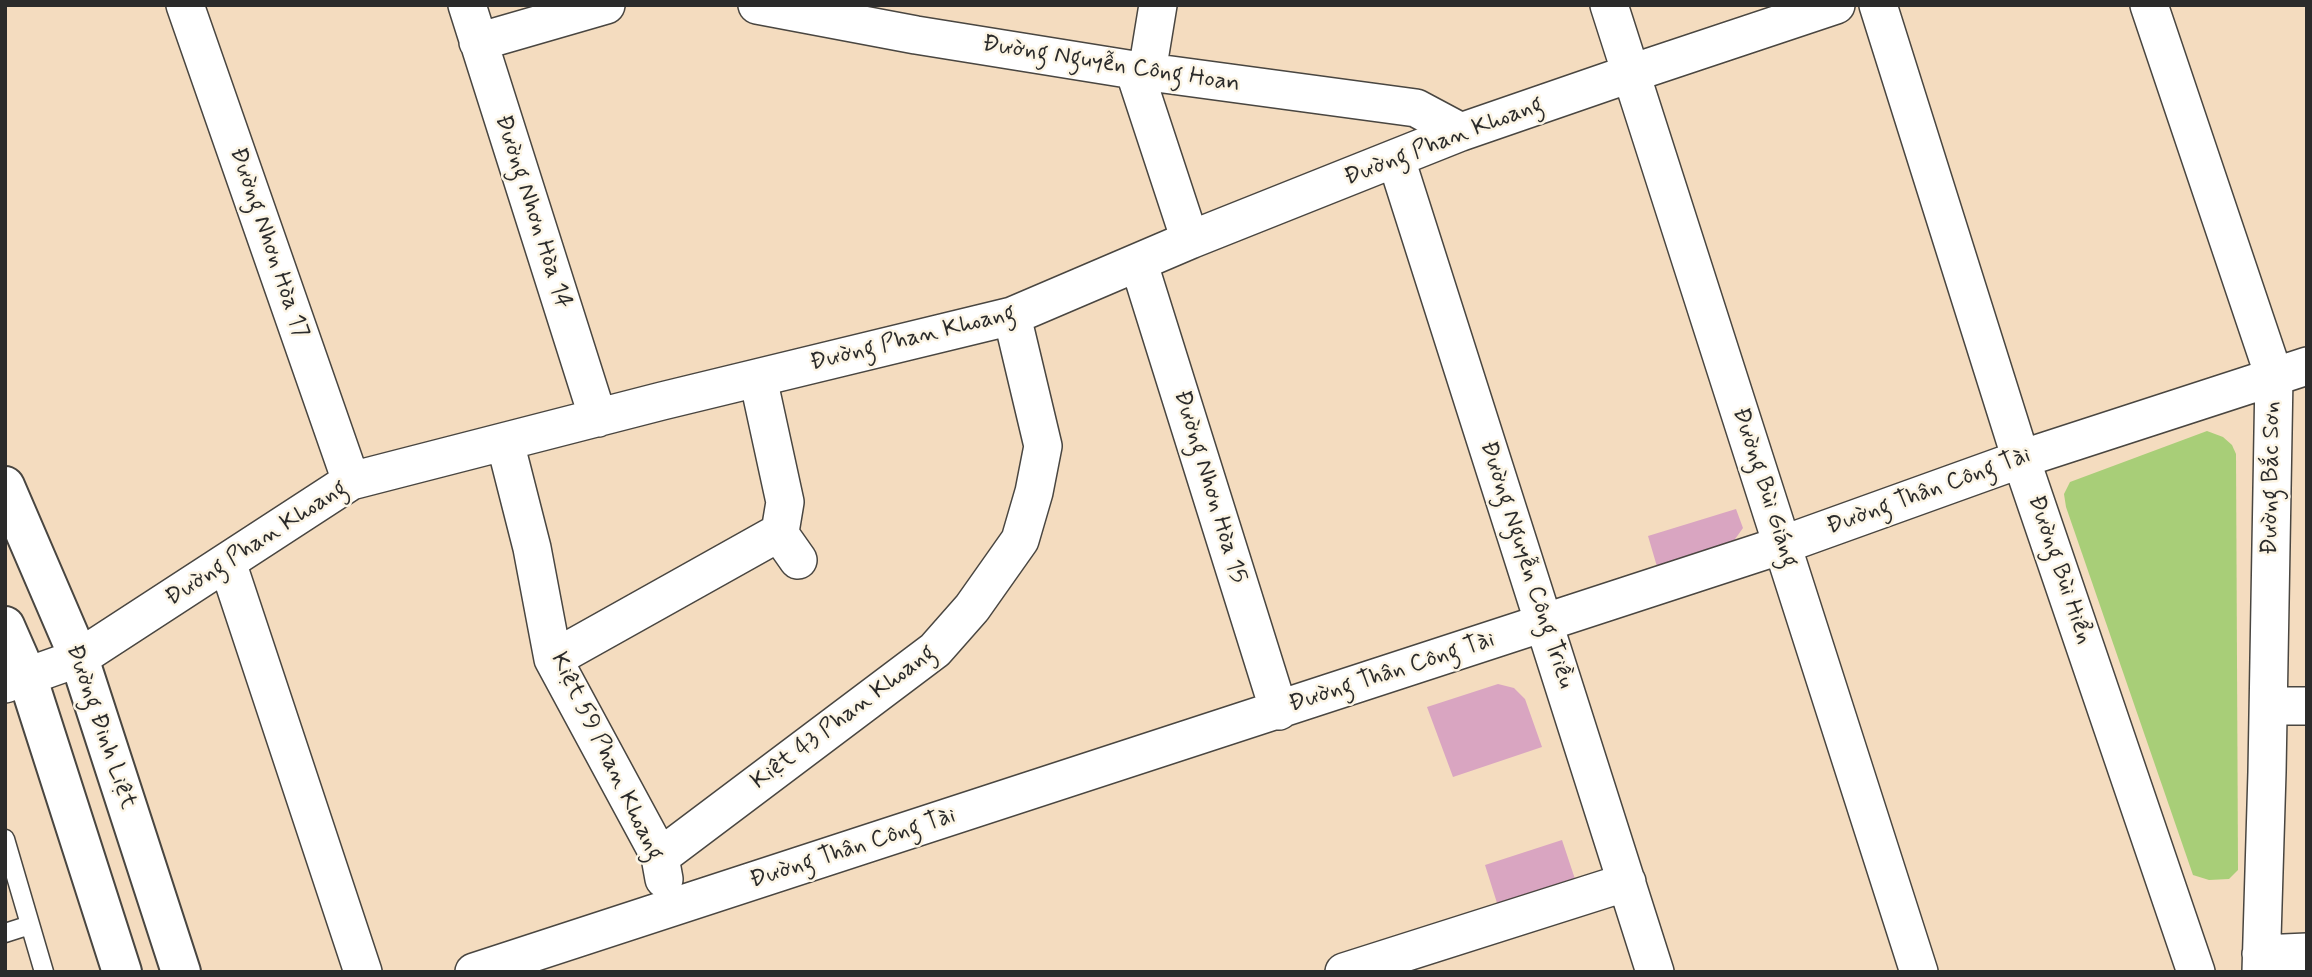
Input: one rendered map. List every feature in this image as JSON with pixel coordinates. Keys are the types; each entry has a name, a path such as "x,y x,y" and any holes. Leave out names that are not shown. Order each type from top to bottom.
{"street":[{"name":"Đường Nhơn Hòa 17","path":"185,5 351,481"},
{"name":"Đường Nhơn Hòa 14","path":"467,5 598,418"},
{"path":"478,42 606,5"},
{"name":"Đường Nguyễn Công Hoan","path":"757,5 916,35 1140,71 1416,108 1461,132"},
{"path":"1158,5 1140,71 1190,240"},
{"name":"Đường Bùi Giáng","path":"1609,5 1919,972"},
{"name":"Đường Phan Khoang","path":"16,680 79,658 351,481 1012,316 1190,240 1461,132 1836,5"},
{"name":"Đường Bùi Hiển","path":"1878,5 2021,459 2196,972"},
{"name":"Đường Bắc Sơn","path":"2149,5 2290,371 2269,706 2261,963"},
{"name":"Đường Nguyễn Công Triều","path":"1396,159 1655,972"},
{"name":"Đường Nhơn Hòa 15","path":"1139,264 1279,711"},
{"name":"Kiệt 43 Phan Khoang","path":"660,857 935,650 972,608 1020,540 1044,446 1012,316"},
{"name":"Đường Thân Công Tài","path":"497,968 668,908 1782,545 2021,459 2290,371"},
{"path":"553,659 788,547 785,502 758,378"},
{"name":"Kiệt 59 Phan Khoang","path":"505,442 532,548 553,659 660,857 668,908"},
{"name":"Đường Đinh Liệt","path":"5,486 79,658 181,972"},
{"path":"227,562 363,972"},
{"path":"5,626 16,680 122,972"},
{"path":"2269,706 2307,706"},
{"path":"1344,972 1627,881"},
{"path":"2261,963 2307,952"}],"lane":[{"path":"5,839 44,972"},
{"path":"5,933 30,925"}],"green space":[{"path":"2207,431 2223,437 2232,445 2236,454 2238,870 2229,879 2209,880 2193,875 2066,507 2064,494 2070,482"}],"building":[{"path":"1736,509 1743,528 1728,549 1658,570 1648,536"},
{"path":"1498,684 1514,688 1525,699 1542,747 1453,777 1427,707"},
{"path":"1562,840 1575,879 1497,903 1485,865"}]}
